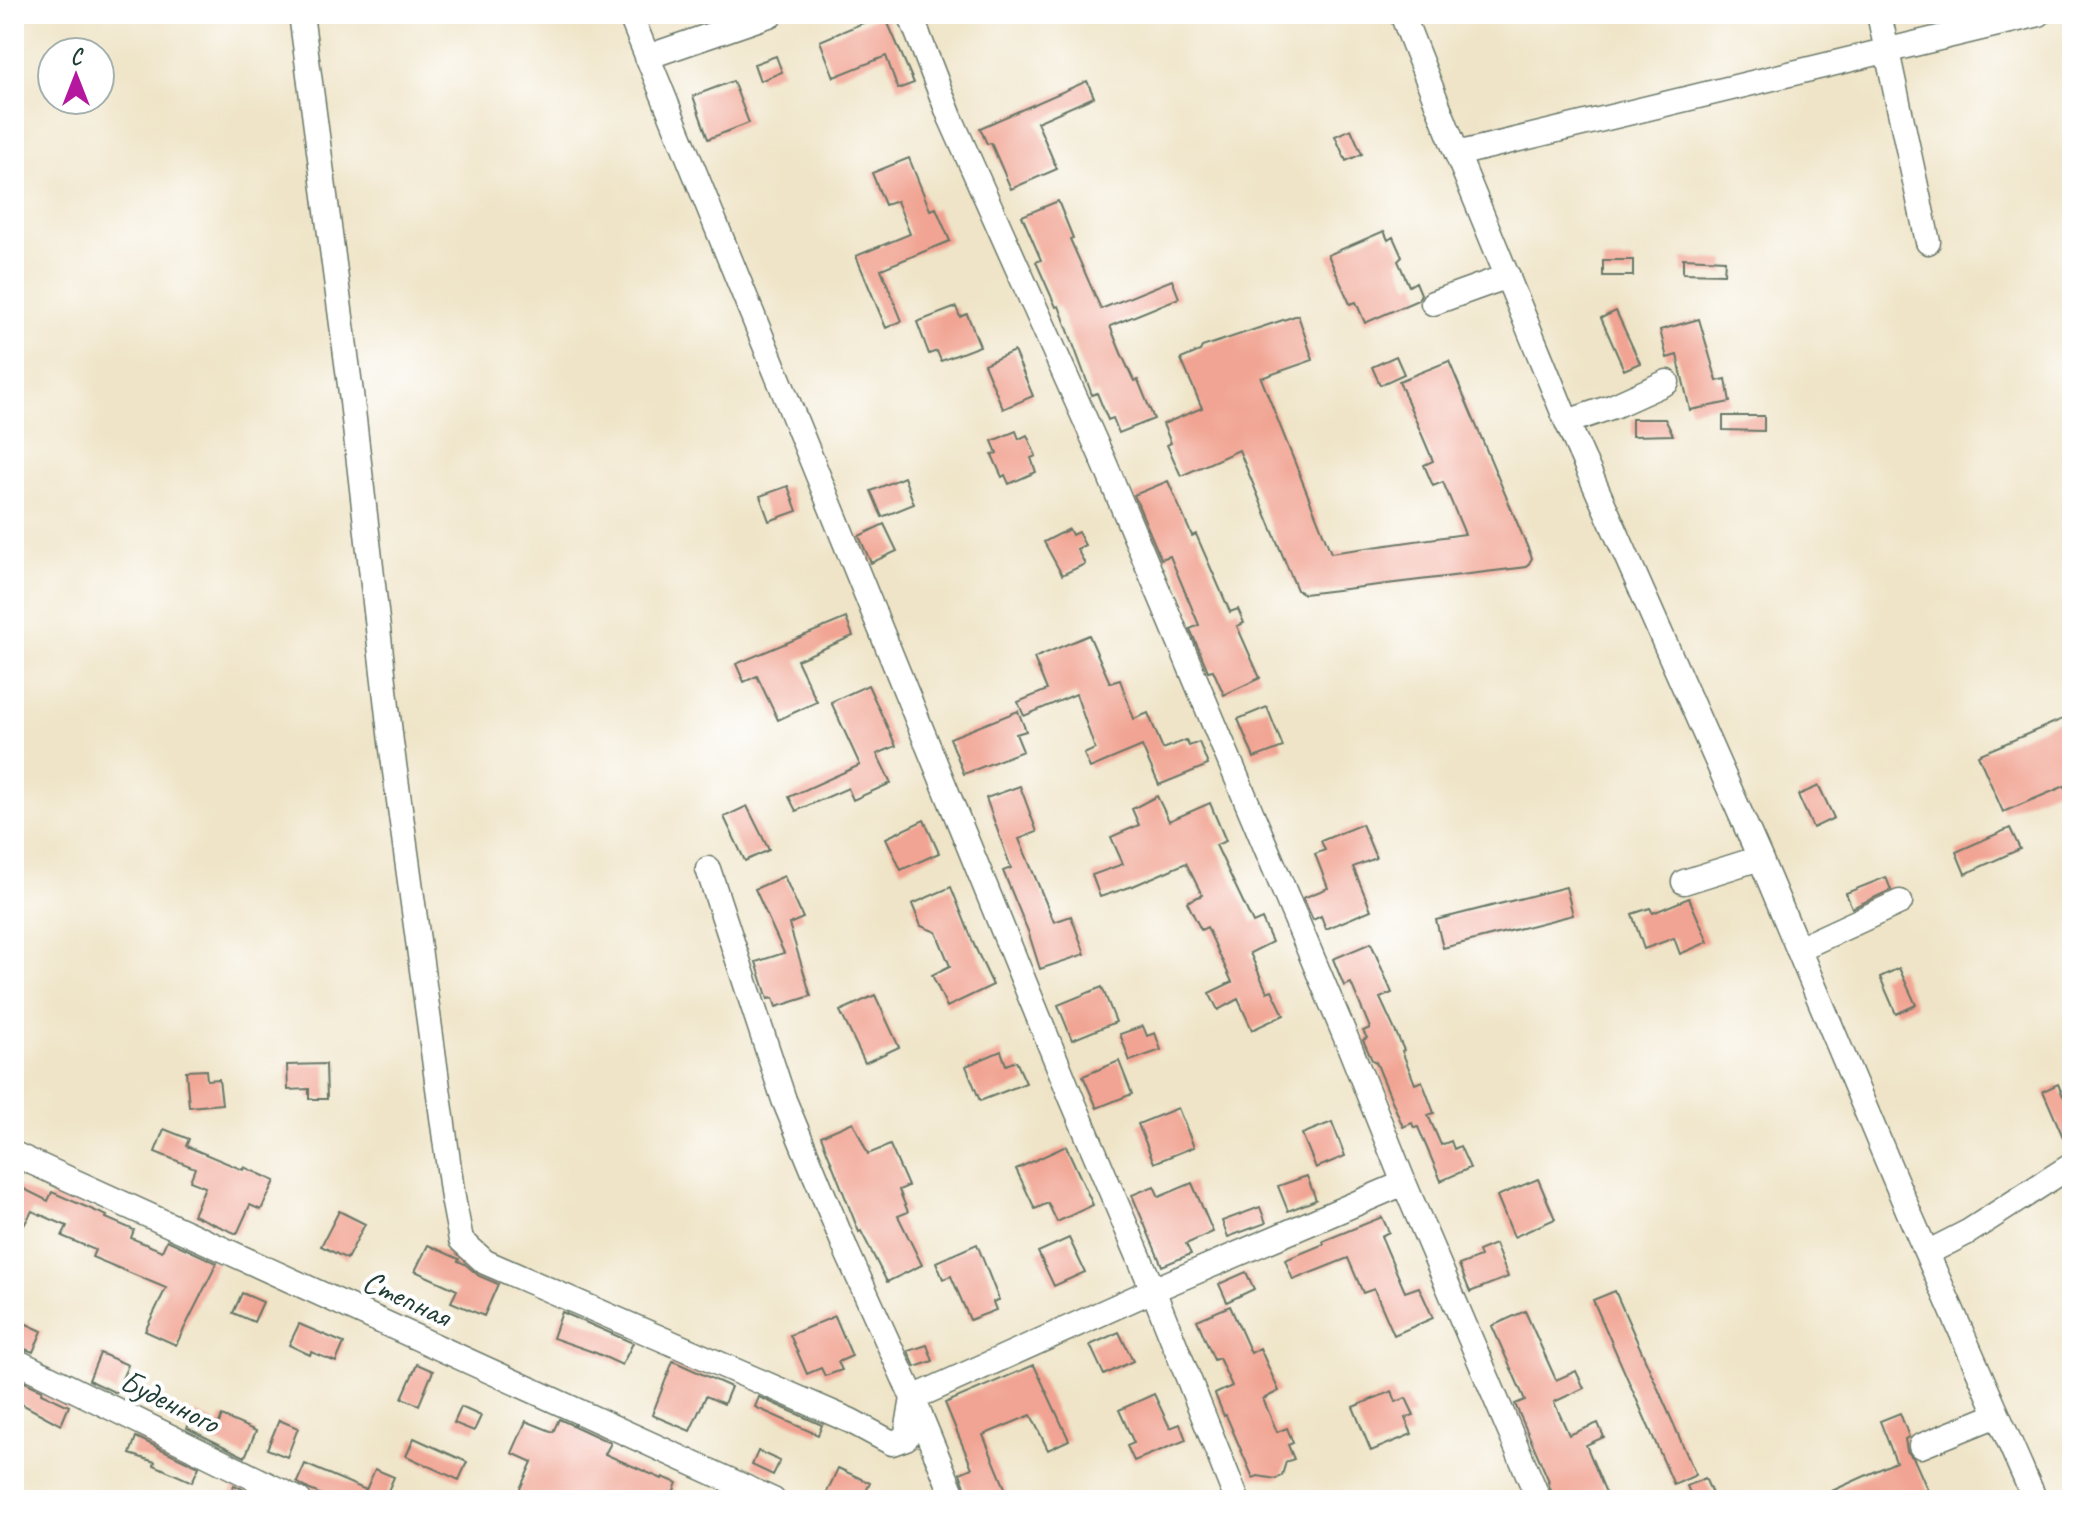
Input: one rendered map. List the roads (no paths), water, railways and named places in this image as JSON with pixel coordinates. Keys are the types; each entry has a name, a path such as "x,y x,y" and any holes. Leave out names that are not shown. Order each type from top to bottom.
{"street":[{"path":"301,14 351,393 391,742 461,1240 485,1262 851,1421 892,1443 906,1438 913,1398"},
{"path":"630,14 1237,1500"},
{"path":"647,57 772,14"},
{"path":"910,14 950,117 1110,476 1539,1500"},
{"path":"1402,14 1567,422 1760,858 2035,1500"},
{"path":"1879,14 1928,242"},
{"path":"1457,154 2039,14"},
{"path":"1433,303 1508,276"},
{"path":"1567,422 1614,406 1667,382"},
{"path":"1684,882 1760,858"},
{"path":"708,869 784,1100 955,1500"},
{"path":"1798,949 1900,902"},
{"name":"Степная","path":"14,1154 746,1495 773,1500"},
{"path":"1927,1253 1968,1232 2072,1165"},
{"path":"913,1398 1153,1290 1404,1183"},
{"name":"Буденного","path":"14,1360 299,1500"},
{"path":"1921,1446 1997,1415"}]}
